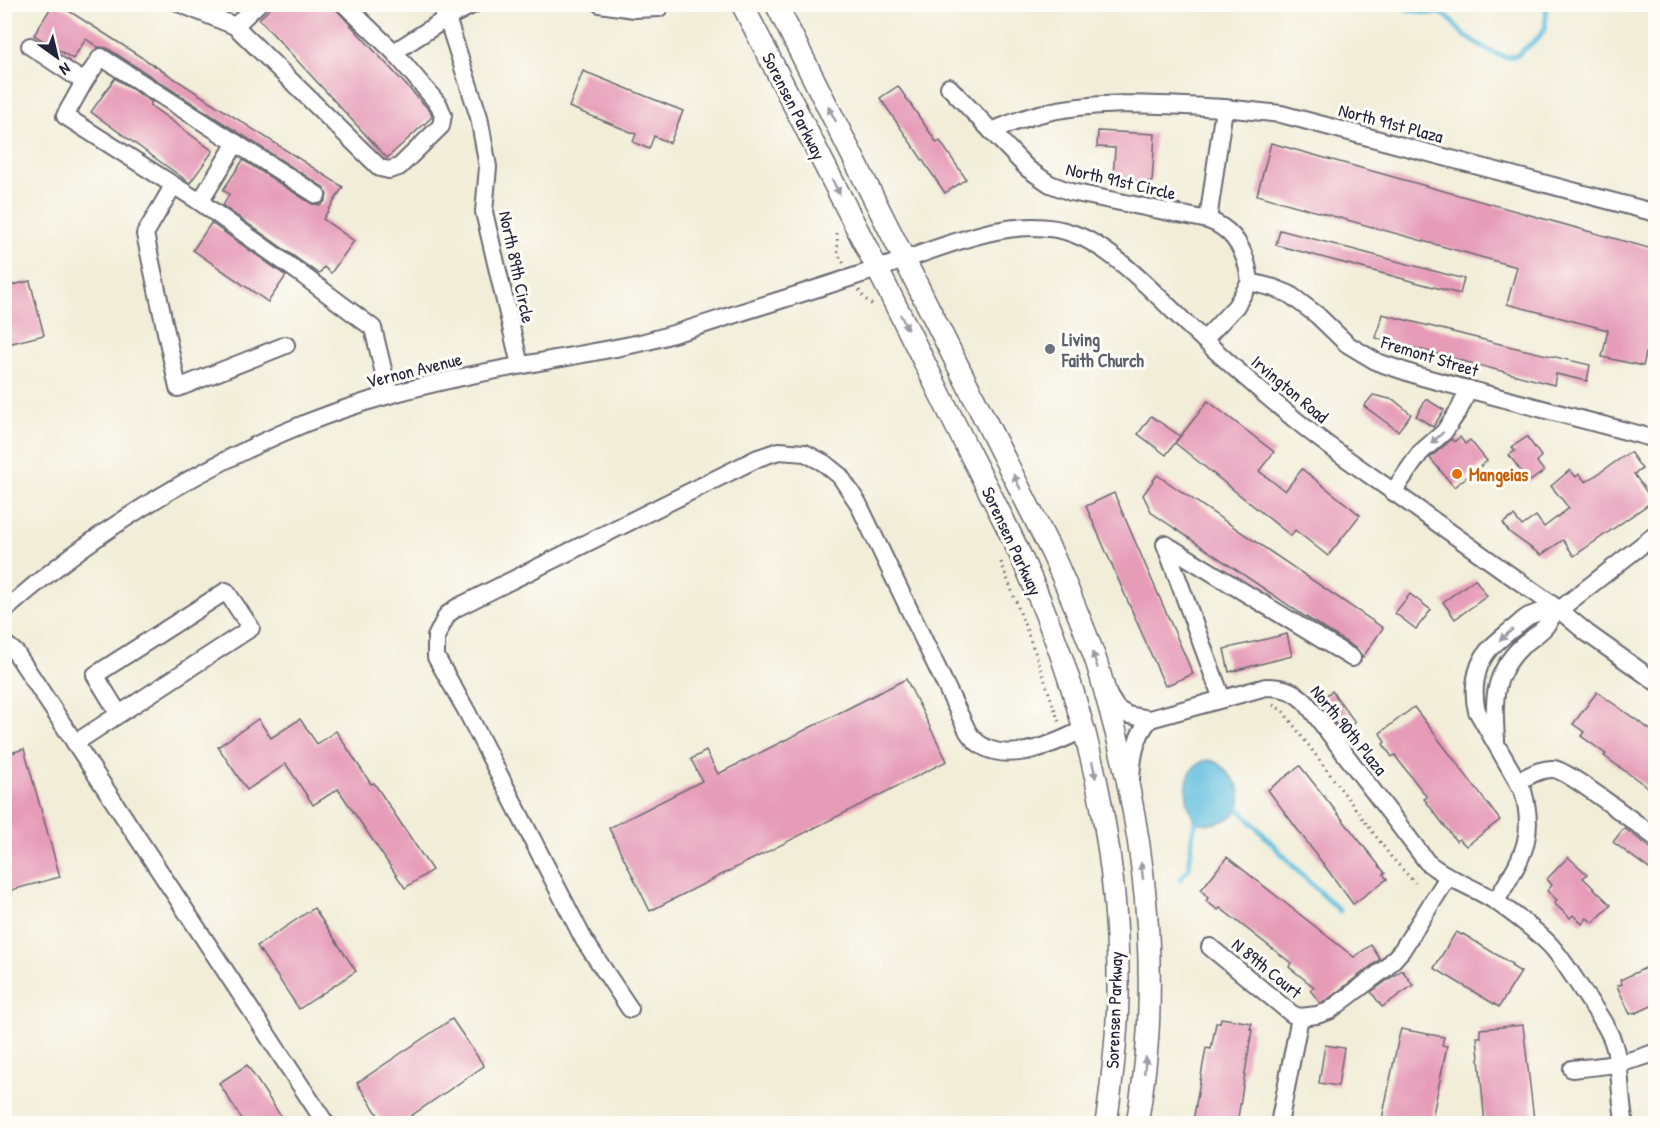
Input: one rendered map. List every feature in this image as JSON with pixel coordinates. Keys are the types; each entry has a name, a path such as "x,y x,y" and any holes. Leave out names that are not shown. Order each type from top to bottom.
{"main road":[{"name":"Sorensen Parkway","path":"742,4 1021,555 1065,665 1084,729 1106,832 1115,921 1118,997 1114,1062 1106,1124"},
{"name":"Sorensen Parkway","path":"777,4 1052,553 1096,660 1119,742 1130,792 1143,877 1148,1033 1137,1124"}],"street":[{"path":"181,4 235,26 380,168 389,170 399,167 441,126 443,115 439,105 394,52 344,4"},
{"path":"235,26 258,4"},
{"path":"394,52 443,11 474,4"},
{"path":"600,4 634,9 659,8"},
{"name":"North 89th Circle","path":"443,11 479,117 488,167 484,212 520,365"},
{"path":"30,45 84,82"},
{"path":"317,195 101,57 65,116 200,202 373,328 389,394"},
{"name":"North 91st Circle","path":"949,87 1028,169 1050,184 1071,192 1219,224 1240,246 1248,265 1250,282"},
{"name":"North 91st Plaza","path":"991,131 1038,114 1076,107 1127,103 1224,108 1281,114 1656,213"},
{"path":"1208,220 1224,108"},
{"path":"200,202 236,143"},
{"path":"173,186 145,234 178,388 286,345"},
{"name":"Irvington Road","path":"878,269 967,238 1020,228 1052,228 1073,233 1098,246 1136,277 1300,424 1656,682"},
{"name":"Vernon Avenue","path":"4,611 46,576 132,514 238,454 330,413 389,394 520,365 586,355 645,342 878,269"},
{"path":"1204,340 1236,306 1250,282"},
{"name":"Fremont Street","path":"1250,282 1289,294 1317,315 1347,344 1377,362 1656,439"},
{"path":"1393,492 1420,453 1444,432 1459,410 1469,389"},
{"path":"630,1009 584,940 466,710 436,657 436,637 447,615 456,608 758,458 778,451 805,453 824,462 840,476 858,503 973,740 988,750 1001,753 1030,751 1066,739 1084,729"},
{"path":"1496,743 1494,708 1496,691 1500,676 1509,661 1544,627 1558,609 1656,534"},
{"path":"1222,699 1165,544 1352,658"},
{"path":"75,743 251,628 226,591 95,675 119,714"},
{"path":"1558,609 1529,616 1488,651 1480,665 1475,704 1523,791 1527,805 1529,834 1518,865 1496,901 1551,946 1608,1031 1618,1064 1625,1124"},
{"path":"4,643 16,653 326,1124"},
{"name":"North 90th Plaza","path":"1150,719 1266,687 1289,689 1307,704 1427,862 1448,877 1496,901"},
{"path":"1104,688 1117,709 1128,715 1150,719 1134,748 1130,792"},
{"path":"1518,781 1542,770 1558,770 1656,838"},
{"path":"1300,1017 1329,1011 1386,968 1402,950 1448,877"},
{"name":"N 89th Court","path":"1210,947 1292,1014 1300,1017 1279,1124"},
{"path":"1572,1069 1618,1064 1637,1060 1656,1052"},
{"path":"1622,1098 1639,1124"}],"path":[{"path":"864,298 881,313"},
{"path":"1001,561 1058,717"},
{"path":"1267,704 1283,711 1392,858 1415,883"}],"water":[{"path":"1209,760 1220,764 1233,778 1241,799 1239,807 1229,818 1213,823 1196,822 1188,805 1187,785 1193,769"}],"building":[{"path":"53,4 58,4 343,187 323,219 354,241 331,273 324,267 319,274 223,206 229,194 223,190 243,160 312,204 321,205 325,201 327,195 323,187 107,48 98,47 86,39 73,59 34,35"},
{"path":"275,4 331,4 430,111 432,117 387,158 259,19"},
{"path":"583,71 683,111 670,143 654,136 649,149 633,142 636,134 569,107"},
{"path":"115,78 152,102 150,105 213,151 190,183 91,112"},
{"path":"898,86 937,143 940,141 966,179 945,193 880,98"},
{"path":"1098,131 1155,134 1152,182 1113,180 1115,148 1097,147"},
{"path":"1271,143 1656,250 1656,342 1649,341 1643,366 1602,357 1608,330 1507,304 1517,267 1257,195"},
{"path":"211,223 286,276 268,302 193,250"},
{"path":"1280,230 1464,279 1460,294 1276,245"},
{"path":"30,281 44,335 4,345 4,287"},
{"path":"1382,314 1590,365 1587,381 1556,374 1554,385 1376,338"},
{"path":"1373,395 1394,400 1411,414 1398,431 1364,406"},
{"path":"1426,399 1444,410 1433,427 1416,416"},
{"path":"1208,401 1274,452 1259,471 1285,491 1302,469 1360,515 1328,556 1295,530 1291,536 1175,443"},
{"path":"1151,416 1180,436 1166,455 1138,434"},
{"name":"Mangeias","path":"1460,437 1465,444 1470,440 1487,461 1454,487 1430,458 1452,439 1454,442"},
{"path":"1527,437 1541,456 1537,462 1544,471 1529,482 1509,455 1515,451 1512,447"},
{"path":"1630,452 1642,469 1634,474 1653,501 1574,556 1563,540 1541,555 1509,532 1503,523 1514,516 1522,526 1536,516 1544,527 1569,508 1551,486 1570,470 1576,477 1579,474 1586,482"},
{"path":"1157,475 1383,628 1363,657 1357,649 1152,513 1143,495"},
{"path":"1114,493 1193,674 1165,686 1086,506"},
{"path":"1475,579 1487,596 1455,619 1443,602"},
{"path":"1410,594 1431,610 1416,629 1395,613"},
{"path":"1287,634 1292,656 1229,672 1224,649"},
{"path":"906,679 947,761 650,911 609,828 702,781 691,759 706,751 718,774"},
{"path":"1332,691 1355,722 1342,732 1318,701"},
{"path":"1597,692 1656,734 1656,793 1604,756 1606,754 1581,736 1584,732 1573,724"},
{"path":"1414,707 1500,820 1466,846 1459,839 1456,841 1424,799 1427,797 1395,755 1392,757 1383,744 1385,742 1380,733"},
{"path":"258,719 271,738 300,719 317,744 336,731 432,870 405,888 338,789 313,805 286,764 247,790 218,747"},
{"path":"24,749 60,877 4,892 4,755"},
{"path":"1300,766 1385,873 1383,874 1387,879 1353,904 1268,790"},
{"path":"1624,828 1656,852 1656,874 1613,842"},
{"path":"1227,857 1354,957 1371,945 1380,959 1320,1003 1310,990 1314,987 1289,967 1291,963 1220,908 1218,910 1206,901 1208,898 1201,890"},
{"path":"1568,857 1587,874 1583,878 1611,905 1593,923 1587,918 1582,924 1573,915 1570,918 1554,903 1557,900 1547,891 1552,885 1547,879"},
{"path":"314,908 356,971 299,1009 257,946"},
{"path":"1456,932 1512,964 1511,966 1521,972 1499,1007 1434,968"},
{"path":"1656,963 1656,1004 1630,1014 1617,986 1622,984 1620,980"},
{"path":"1402,970 1413,985 1382,1007 1371,992"},
{"path":"1221,1018 1252,1023 1237,1124 1207,1124 1193,1121 1206,1048 1211,1049 1216,1023 1220,1023"},
{"path":"452,1019 484,1066 399,1124 384,1124 357,1083"},
{"path":"1523,1025 1534,1120 1532,1124 1485,1124 1477,1037 1481,1037 1480,1029"},
{"path":"1401,1029 1444,1037 1442,1045 1447,1046 1431,1124 1381,1124"},
{"path":"1325,1045 1344,1048 1338,1086 1319,1083"},
{"path":"247,1065 286,1124 245,1124 219,1083"}],"waterway":[{"path":"1398,4 1407,9 1425,13 1440,13 1448,17 1464,35 1491,52 1505,57 1516,56 1538,38 1545,28 1547,4"},
{"path":"1238,808 1340,911"},
{"path":"1180,880 1189,868 1196,822"}],"place":[{"name":"Living Faith Church","path":"1050,349"},
{"name":"Mangeias","path":"1457,474"}]}
